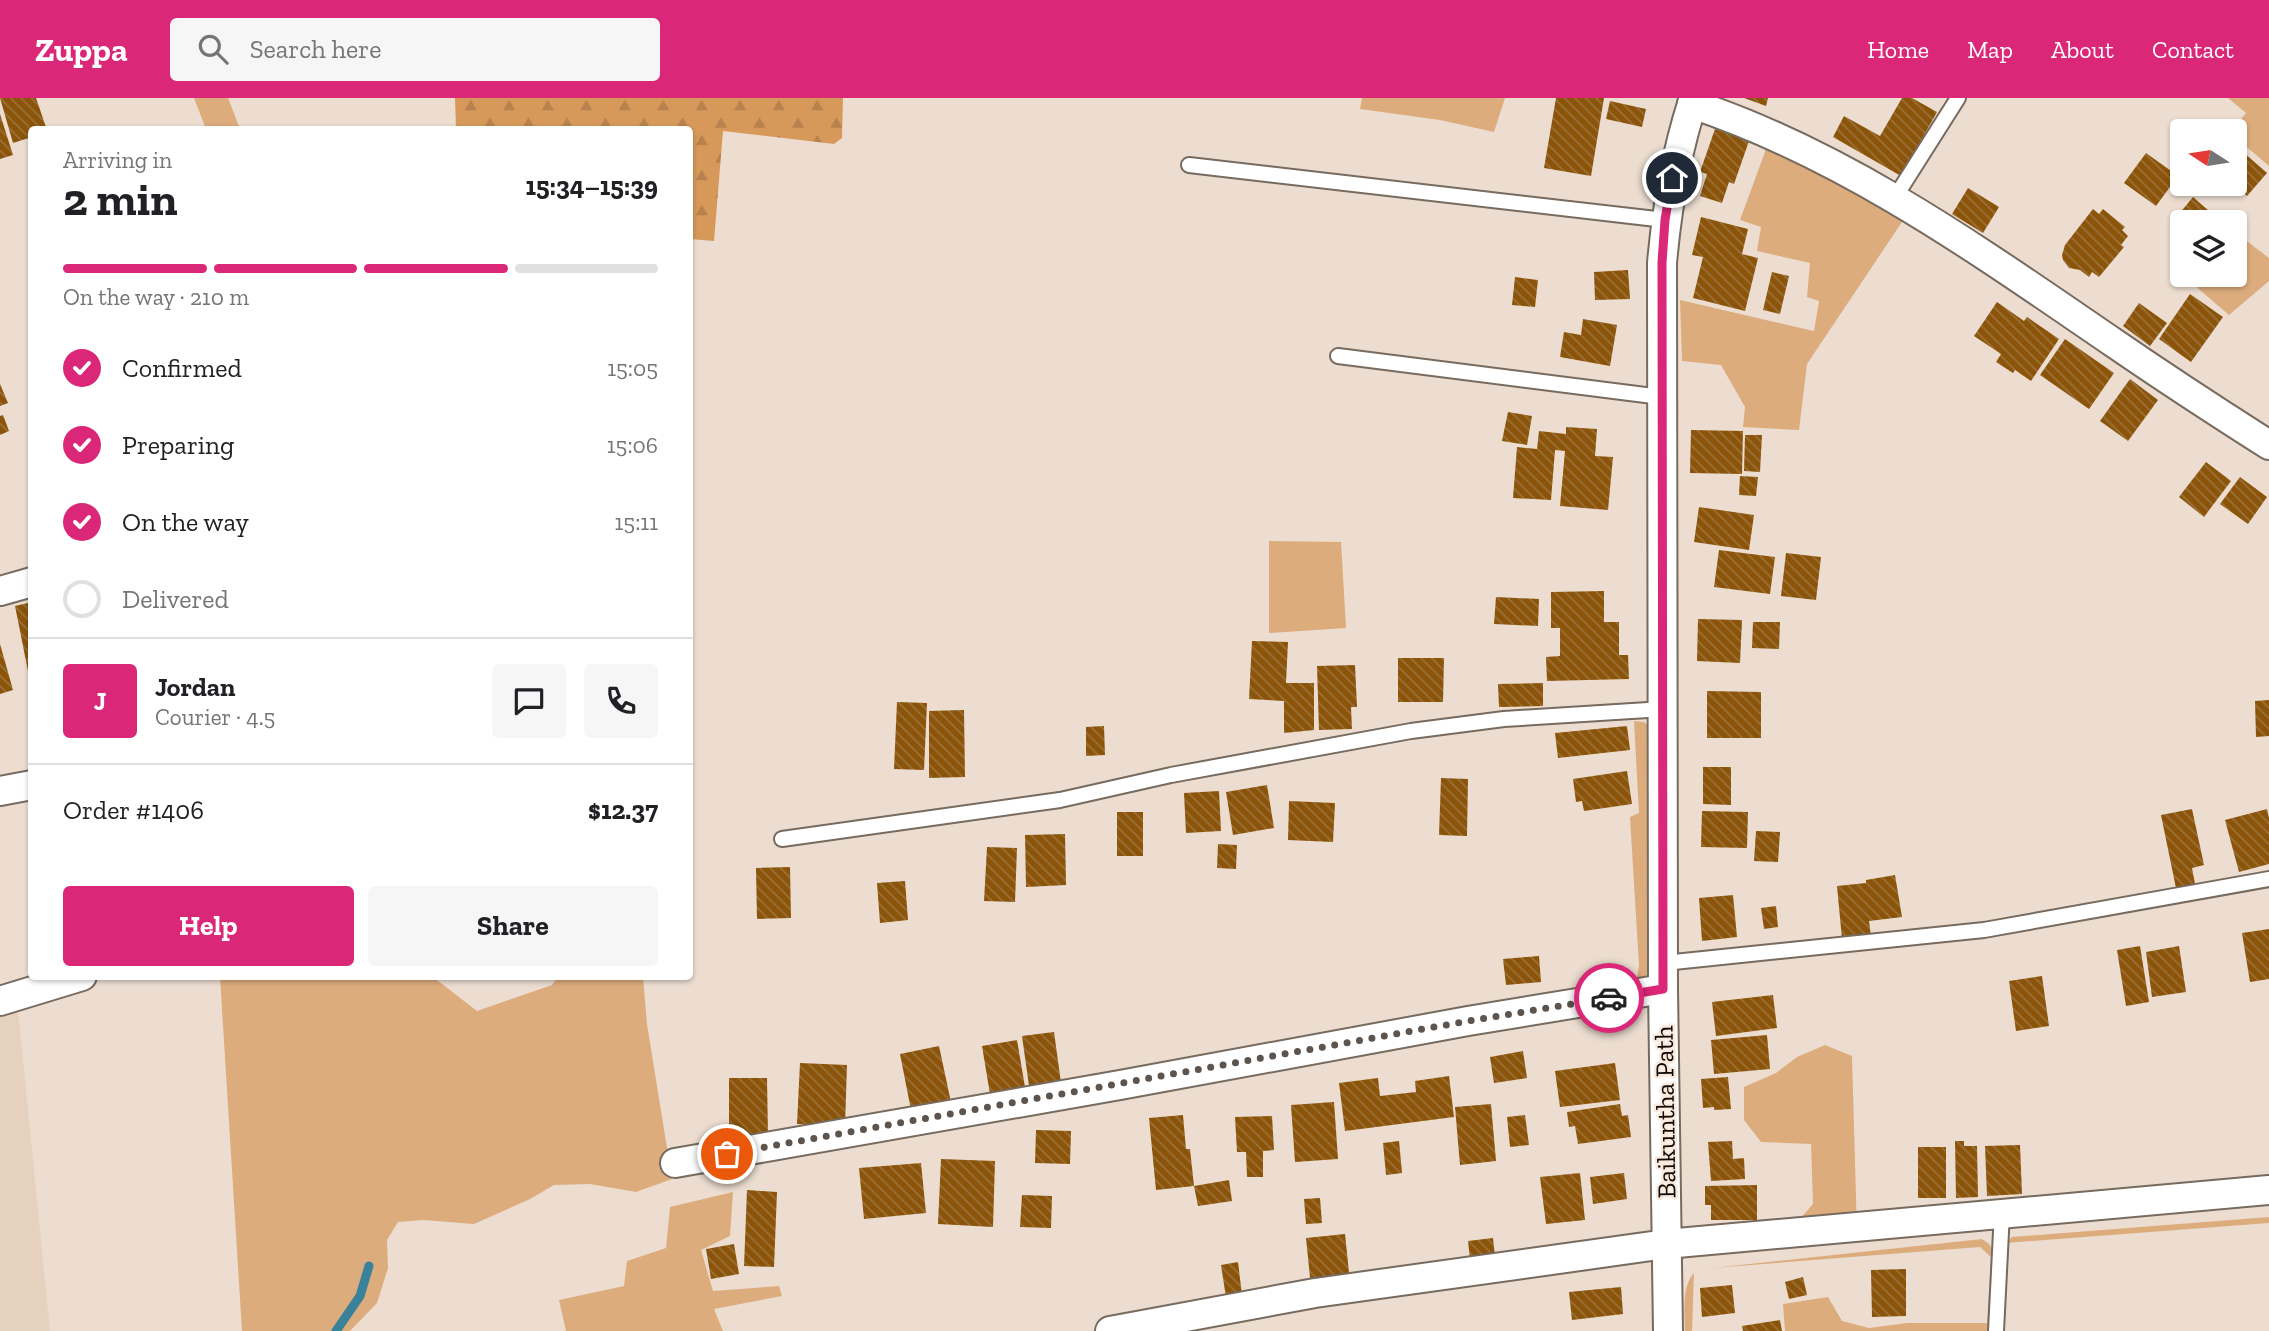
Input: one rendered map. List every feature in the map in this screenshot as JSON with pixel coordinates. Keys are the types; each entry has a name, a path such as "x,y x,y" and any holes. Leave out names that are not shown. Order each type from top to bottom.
{"street":[{"path":"1693,101 1740,120 1894,199 2046,295 2269,445"},
{"name":"Baikuntha Path","path":"1668,1331 1662,263 1672,178 1693,101"},
{"path":"0,591 28,583"},
{"path":"0,791 28,786"},
{"path":"675,1163 1468,1021 1664,976"},
{"path":"0,1001 69,980"},
{"path":"1110,1331 1315,1293 1666,1244 2269,1190"}],"lane":[{"path":"1894,199 1958,98"},
{"path":"1189,165 1665,220"},
{"path":"1338,356 1661,397"},
{"path":"782,839 1060,800 1171,775 1412,731 1504,719 1664,709"},
{"path":"1664,976 1984,930 2269,879"},
{"path":"1996,1331 2002,1212"}],"shaded area":[{"path":"194,98 228,98 239,126 205,126"},
{"path":"1362,98 1505,98 1494,132 1440,120 1360,109"},
{"path":"2228,98 2269,98 2269,166 2247,147 2247,119 2241,119 2246,113"},
{"path":"1766,149 1906,216 1807,364 1799,430 1743,427 1745,407 1721,365 1682,361 1680,300 1814,331 1819,301 1807,297 1810,263 1757,251 1761,227 1740,220"},
{"path":"2247,241 2269,258 2269,281 2229,315 2196,287 2247,287"},
{"path":"1269,541 1341,542 1346,628 1269,633"},
{"path":"1634,721 1644,722 1650,727 1649,986 1635,988 1639,966 1630,817 1639,813"},
{"path":"220,980 437,980 477,1011 552,985 556,980 643,980 647,1024 672,1179 636,1192 590,1184 554,1185 474,1224 423,1220 398,1222 387,1240 388,1268 377,1303 350,1331 242,1331"},
{"path":"16,990 50,1331 0,1331 0,996"},
{"path":"1825,1045 1852,1056 1857,1232 2026,1212 2269,1194 2269,1205 1811,1241 1798,1234 1800,1219 1813,1204 1811,1144 1761,1142 1744,1120 1744,1087 1776,1073 1797,1057"},
{"path":"733,1192 730,1236 701,1250 713,1291 779,1286 782,1296 714,1309 723,1331 566,1331 559,1300 624,1286 627,1261 666,1248 670,1207"},
{"path":"2269,1217 2269,1223 2006,1243 2012,1237"},
{"path":"1982,1239 1994,1252 1991,1331 1785,1331 1783,1304 1828,1297 1842,1321 1869,1328 1907,1323 1987,1323 1991,1257 1980,1247 1712,1268"},
{"path":"1694,1273 1692,1331 1685,1331 1685,1293"}],"green space":[{"path":"455,98 843,98 842,138 834,144 723,131 714,241 693,239 693,126 456,126"}],"building":[{"path":"0,98 36,98 46,126 28,126 28,138 13,143"},
{"path":"1556,98 1604,98 1591,176 1544,168"},
{"path":"1744,98 1768,98 1766,106"},
{"path":"1902,98 1912,98 1937,112 1901,176 1833,137 1844,116 1880,136"},
{"path":"1610,101 1646,109 1642,127 1606,119"},
{"path":"0,114 13,155 0,159"},
{"path":"1715,129 1749,141 1734,184 1729,182 1722,203 1700,196 1707,174 1700,172"},
{"path":"2146,153 2170,170 2170,187 2156,206 2124,183"},
{"path":"2247,156 2267,173 2247,196"},
{"path":"1968,188 1999,207 1983,233 1952,214"},
{"path":"2193,197 2208,210 2182,210"},
{"path":"2093,209 2099,214 2103,209 2125,227 2122,230 2128,236 2121,245 2124,247 2099,277 2092,272 2089,277 2080,270 2069,268 2062,255 2065,245"},
{"path":"1701,217 1748,229 1742,254 1758,258 1745,311 1693,298 1703,257 1692,255"},
{"path":"1628,270 1630,299 1595,300 1594,272"},
{"path":"1772,272 1789,276 1780,314 1763,310"},
{"path":"1515,277 1538,280 1535,307 1512,305"},
{"path":"2190,294 2223,317 2191,362 2159,339"},
{"path":"1997,302 2024,321 2027,317 2059,339 2031,381 1996,362 2001,354 1974,336"},
{"path":"2139,303 2167,323 2150,346 2123,326"},
{"path":"1583,319 1617,325 1610,366 1560,357 1564,332 1581,335"},
{"path":"2065,339 2114,373 2089,409 2040,375"},
{"path":"2130,379 2158,400 2128,441 2100,421"},
{"path":"0,384 8,403 0,406"},
{"path":"1508,412 1532,416 1527,445 1502,441"},
{"path":"3,415 9,431 0,435 0,416"},
{"path":"1566,427 1597,429 1595,456 1613,457 1608,510 1560,506 1565,451 1555,450 1551,500 1513,498 1517,447 1537,449 1539,431 1566,434"},
{"path":"1691,430 1743,431 1742,474 1690,473"},
{"path":"1745,435 1762,435 1760,472 1744,471"},
{"path":"2206,462 2231,481 2204,517 2179,497"},
{"path":"1740,476 1758,477 1756,496 1739,495"},
{"path":"2240,477 2267,497 2248,524 2220,504"},
{"path":"1699,507 1754,515 1749,550 1694,542"},
{"path":"1719,550 1775,557 1770,594 1714,587"},
{"path":"1786,553 1821,557 1816,600 1781,596"},
{"path":"1604,591 1604,622 1619,622 1619,655 1628,655 1629,679 1547,681 1546,657 1560,656 1560,628 1551,628 1551,592"},
{"path":"1496,597 1539,599 1538,626 1494,624"},
{"path":"28,603 28,671 15,606"},
{"path":"1698,619 1742,620 1740,663 1697,661"},
{"path":"1753,622 1780,622 1779,649 1752,648"},
{"path":"1252,641 1288,642 1286,683 1314,683 1314,730 1284,733 1284,701 1249,699"},
{"path":"0,644 13,690 0,694"},
{"path":"1398,658 1444,658 1443,702 1398,702"},
{"path":"1355,665 1357,707 1351,707 1352,729 1319,730 1317,666"},
{"path":"1543,683 1543,706 1499,707 1498,684"},
{"path":"1707,691 1761,692 1761,738 1707,738"},
{"path":"2269,700 2269,736 2256,737 2255,701"},
{"path":"897,702 927,703 924,770 894,769"},
{"path":"964,710 965,777 929,778 929,711"},
{"path":"1104,726 1105,755 1086,756 1086,727"},
{"path":"1627,726 1630,750 1558,758 1555,733"},
{"path":"1703,767 1731,767 1731,805 1703,804"},
{"path":"1627,771 1632,804 1584,811 1582,801 1576,802 1573,779"},
{"path":"1441,778 1468,779 1467,836 1439,835"},
{"path":"1267,785 1274,828 1233,835 1226,792"},
{"path":"1219,791 1221,831 1186,833 1184,793"},
{"path":"1289,801 1335,803 1333,842 1288,840"},
{"path":"2192,809 2204,865 2192,868 2196,889 2177,893 2161,815"},
{"path":"2267,809 2269,864 2239,872 2225,820"},
{"path":"1702,811 1748,812 1747,848 1701,847"},
{"path":"1117,812 1143,812 1143,856 1117,856"},
{"path":"1756,831 1780,832 1778,862 1754,861"},
{"path":"1065,834 1066,885 1026,887 1025,835"},
{"path":"1218,844 1237,845 1236,869 1217,868"},
{"path":"987,847 1017,848 1015,902 984,901"},
{"path":"790,867 791,918 757,919 756,868"},
{"path":"1895,875 1902,917 1869,921 1871,936 1842,939 1837,886 1866,883 1866,880"},
{"path":"905,881 908,920 880,923 877,883"},
{"path":"1733,895 1737,937 1702,941 1699,898"},
{"path":"1776,906 1778,927 1764,929 1761,908"},
{"path":"2269,929 2269,979 2250,982 2242,933"},
{"path":"2140,946 2149,1002 2126,1006 2117,950"},
{"path":"2179,946 2186,992 2152,997 2146,952"},
{"path":"1539,956 1541,982 1506,985 1503,959"},
{"path":"2042,976 2049,1026 2016,1031 2009,981"},
{"path":"1773,995 1777,1028 1716,1036 1712,1002"},
{"path":"1054,1032 1062,1090 1030,1093 1022,1036"},
{"path":"1767,1035 1770,1069 1714,1074 1711,1040"},
{"path":"1017,1040 1026,1093 991,1100 982,1046"},
{"path":"939,1046 952,1107 912,1115 900,1054"},
{"path":"1523,1051 1527,1078 1494,1083 1490,1057"},
{"path":"800,1063 847,1065 845,1126 797,1124"},
{"path":"1615,1063 1620,1100 1560,1107 1555,1071"},
{"path":"1449,1076 1454,1117 1345,1131 1339,1083 1378,1078 1380,1096 1416,1092 1415,1081"},
{"path":"1728,1077 1731,1109 1703,1108 1701,1079"},
{"path":"729,1078 767,1078 768,1136 729,1137"},
{"path":"1334,1102 1338,1159 1295,1162 1291,1105"},
{"path":"1491,1104 1496,1161 1460,1165 1455,1107"},
{"path":"1620,1104 1622,1116 1628,1115 1631,1137 1578,1144 1575,1126 1569,1127 1567,1112"},
{"path":"1183,1115 1186,1149 1190,1149 1194,1186 1156,1190 1149,1118"},
{"path":"1525,1115 1529,1145 1510,1147 1507,1117"},
{"path":"1272,1116 1274,1150 1263,1151 1263,1177 1247,1177 1246,1152 1237,1152 1235,1117"},
{"path":"1036,1130 1071,1131 1070,1164 1035,1163"},
{"path":"1399,1141 1402,1173 1386,1175 1383,1143"},
{"path":"1732,1141 1733,1159 1744,1158 1745,1179 1711,1181 1708,1142"},
{"path":"1955,1141 1964,1141 1964,1146 1977,1146 1978,1197 1956,1198"},
{"path":"2020,1145 2022,1194 1987,1196 1985,1146"},
{"path":"1918,1147 1946,1147 1946,1198 1918,1198"},
{"path":"941,1159 995,1161 993,1227 938,1224"},
{"path":"921,1163 926,1213 864,1219 859,1168"},
{"path":"1580,1173 1585,1220 1546,1224 1540,1177"},
{"path":"1624,1173 1627,1199 1593,1204 1590,1177"},
{"path":"1229,1180 1232,1201 1198,1206 1194,1186"},
{"path":"1757,1185 1757,1220 1711,1220 1711,1205 1705,1205 1705,1186"},
{"path":"747,1190 777,1192 774,1267 744,1266"},
{"path":"1022,1195 1052,1196 1051,1228 1020,1227"},
{"path":"1320,1198 1322,1223 1306,1224 1304,1199"},
{"path":"1345,1234 1350,1282 1311,1287 1306,1238"},
{"path":"1493,1238 1496,1266 1471,1268 1468,1241"},
{"path":"734,1244 739,1274 711,1279 706,1249"},
{"path":"1238,1262 1243,1303 1227,1304 1221,1265"},
{"path":"1906,1269 1906,1316 1872,1317 1871,1270"},
{"path":"1803,1277 1807,1295 1789,1299 1785,1282"},
{"path":"1732,1285 1735,1313 1702,1317 1700,1288"},
{"path":"1621,1287 1623,1314 1572,1320 1569,1292"},
{"path":"1780,1320 1782,1331 1743,1331 1742,1326"}],"waterway":[{"path":"336,1331 360,1296 369,1266"}],"way so far":[{"path":"727,1154 1609,998"}],"route":[{"path":"1609,998 1663,989 1662,263 1672,178"}]}
